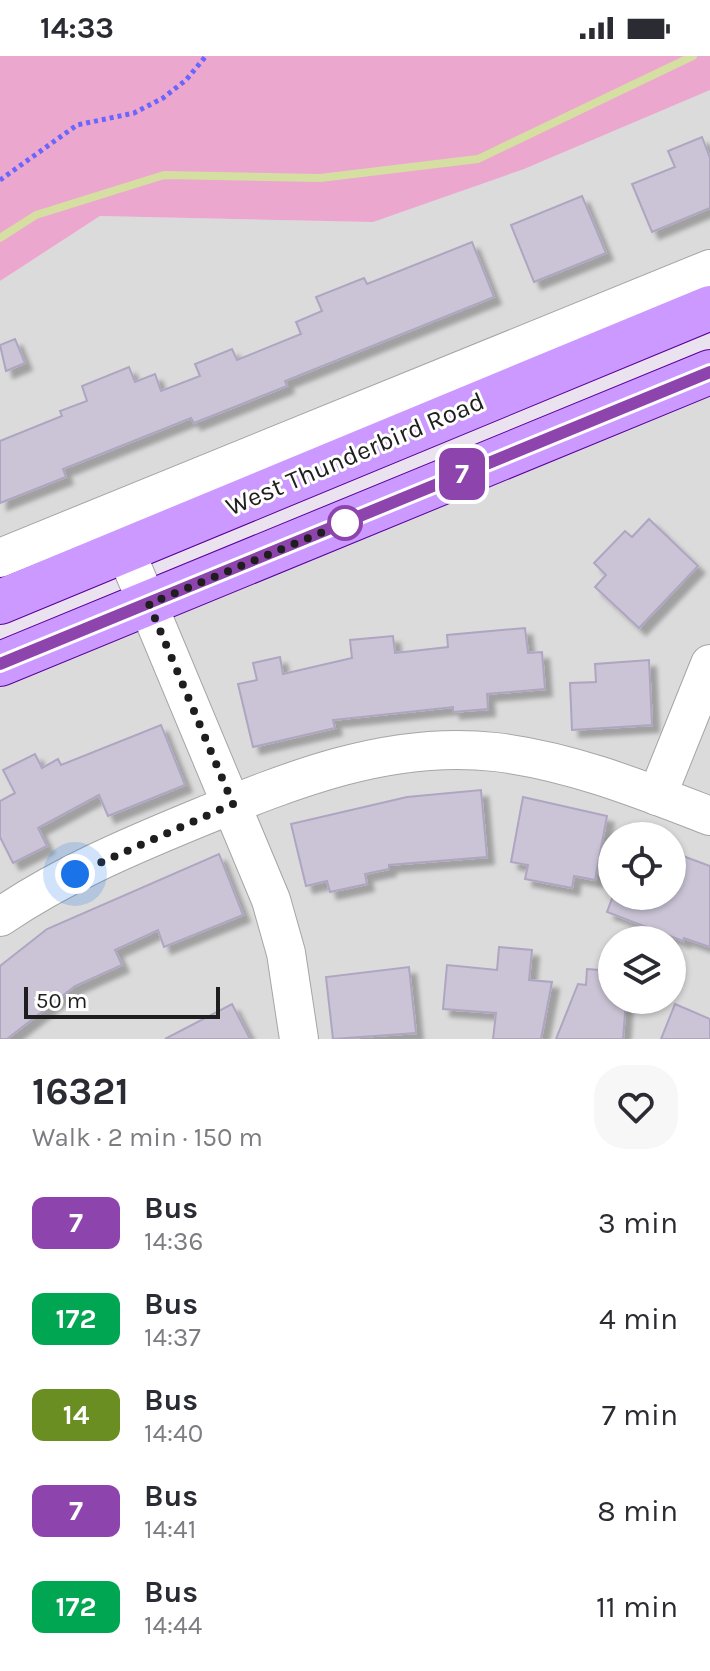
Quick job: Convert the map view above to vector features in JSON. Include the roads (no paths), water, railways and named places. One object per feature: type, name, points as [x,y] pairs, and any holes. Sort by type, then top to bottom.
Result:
[{"type":"main road","name":"West Thunderbird Road","points":[[0,602],[710,308]]},
{"type":"main road","points":[[0,602],[11,660],[710,372]]},
{"type":"street","name":"West Thunderbird Road","points":[[0,558],[710,269]]},
{"type":"street","points":[[125,550],[271,900],[286,953],[299,1039]]},
{"type":"street","points":[[657,796],[710,664]]},
{"type":"street","points":[[0,917],[129,846],[345,764],[442,751],[491,752],[566,765],[710,816]]},
{"type":"waterway","points":[[0,238],[36,215],[164,175],[320,178],[478,159],[693,56]]}]
